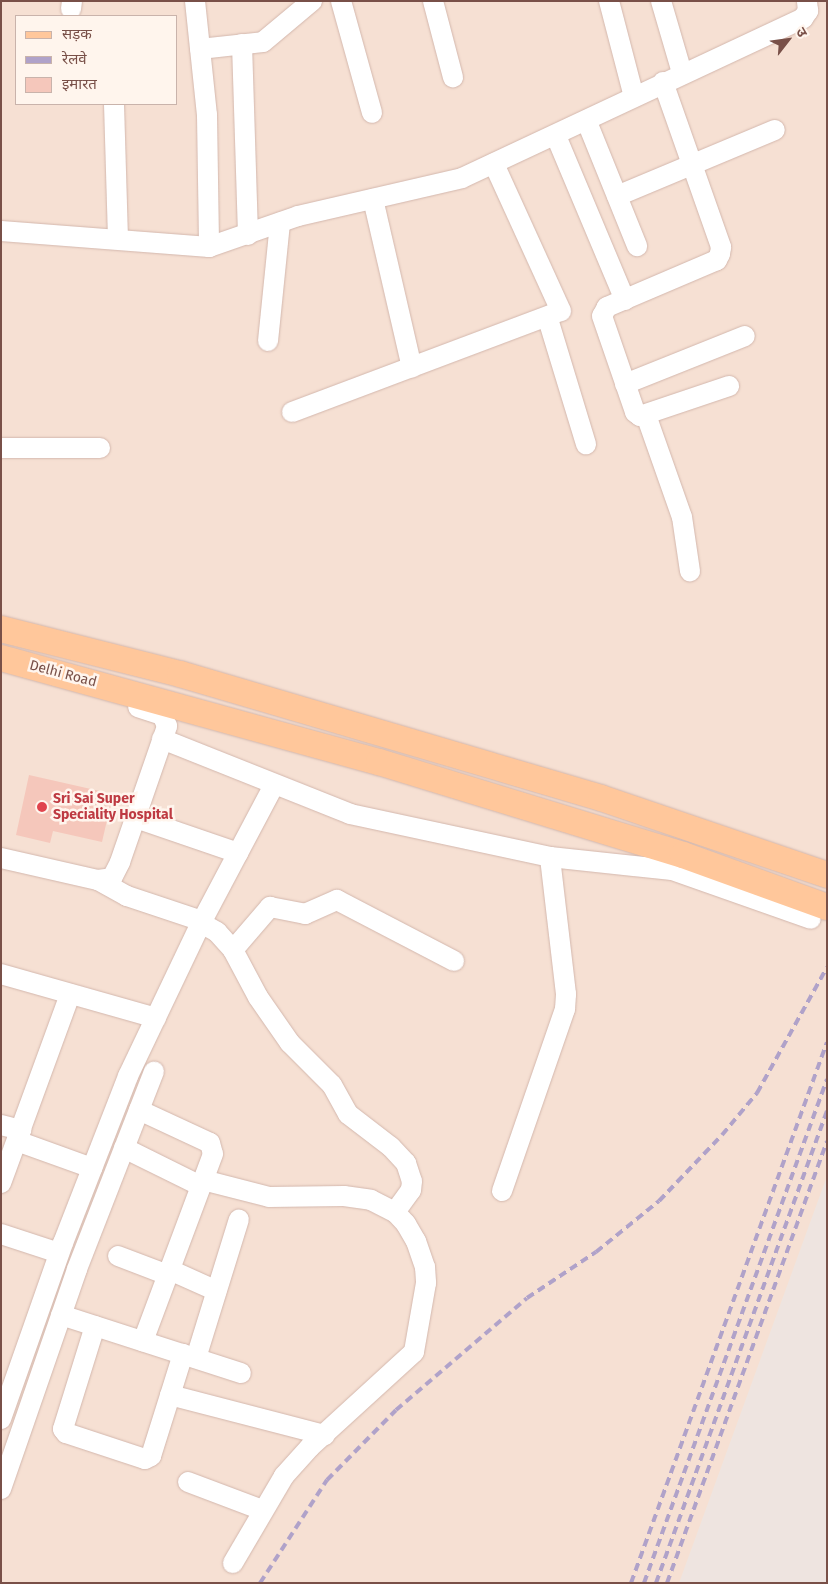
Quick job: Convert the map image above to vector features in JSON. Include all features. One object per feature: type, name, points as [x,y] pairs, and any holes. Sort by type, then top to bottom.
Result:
[{"type":"main road","points":[[1,629],[143,664],[601,798],[827,875]]},
{"type":"main road","name":"Delhi Road","points":[[1,658],[124,690],[379,762],[656,847],[819,913]]},
{"type":"street","points":[[195,1],[207,114],[209,247]]},
{"type":"street","points":[[200,49],[268,39],[312,1]]},
{"type":"street","points":[[341,1],[372,113]]},
{"type":"street","points":[[433,1],[453,77]]},
{"type":"street","points":[[609,1],[634,98]]},
{"type":"street","points":[[661,1],[682,73]]},
{"type":"street","points":[[1,231],[209,247],[280,223],[462,178],[587,122],[682,73],[802,18],[808,11],[808,1]]},
{"type":"street","points":[[242,44],[248,235]]},
{"type":"street","points":[[664,82],[721,247],[720,254],[717,260],[607,307],[602,316],[635,412],[646,415],[729,386]]},
{"type":"street","points":[[114,105],[118,239]]},
{"type":"street","points":[[587,122],[637,246]]},
{"type":"street","points":[[617,196],[775,130]]},
{"type":"street","points":[[556,136],[625,300]]},
{"type":"street","points":[[292,412],[556,315],[561,306],[494,164]]},
{"type":"street","points":[[373,199],[412,368]]},
{"type":"street","points":[[268,341],[280,223]]},
{"type":"street","points":[[548,319],[586,444]]},
{"type":"street","points":[[626,384],[744,336]]},
{"type":"street","points":[[646,415],[682,517],[690,571]]},
{"type":"street","points":[[1,448],[100,448]]},
{"type":"street","points":[[33,637],[27,664],[68,687],[158,713],[167,726],[136,818],[112,878],[98,880]]},
{"type":"street","points":[[162,739],[350,814],[550,857],[672,870],[819,913]]},
{"type":"street","points":[[1,1419],[70,1247],[92,1168],[128,1076],[156,1018],[207,926],[238,853],[274,785]]},
{"type":"street","points":[[136,818],[238,853]]},
{"type":"street","points":[[502,1191],[565,1010],[566,994],[550,857]]},
{"type":"street","points":[[1,858],[98,880],[127,896],[207,926],[233,950],[258,997],[290,1043],[332,1085],[355,1121],[391,1147],[406,1163],[412,1181],[411,1190],[395,1212]]},
{"type":"street","points":[[233,950],[270,907],[306,914],[337,900],[454,961]]},
{"type":"street","points":[[1,974],[156,1018]]},
{"type":"street","points":[[1,1183],[70,994]]},
{"type":"street","points":[[1,1489],[61,1315],[70,1247],[124,1148],[154,1071]]},
{"type":"street","points":[[139,1110],[210,1144],[213,1154],[143,1341]]},
{"type":"street","points":[[1,1125],[92,1168]]},
{"type":"street","points":[[124,1148],[202,1183],[269,1197],[357,1197],[377,1202],[395,1212],[416,1241],[425,1267],[418,1343],[409,1359],[325,1435],[284,1476],[262,1510],[233,1563]]},
{"type":"street","points":[[95,1326],[62,1424],[66,1433],[149,1458],[170,1395],[190,1356],[217,1291],[239,1219]]},
{"type":"street","points":[[1,1234],[70,1247]]},
{"type":"street","points":[[118,1256],[217,1291]]},
{"type":"street","points":[[61,1315],[241,1373]]},
{"type":"street","points":[[170,1395],[325,1435]]},
{"type":"street","points":[[188,1482],[262,1510]]},
{"type":"shaded area","points":[[1,1],[827,1],[827,1583],[1,1583]]},
{"type":"shaded area","points":[[827,1176],[827,1583],[679,1583]]},
{"type":"building","points":[[29,775],[113,794],[102,842],[53,831],[50,843],[16,835]]},
{"type":"railway","points":[[260,1583],[327,1480],[396,1410],[527,1298],[596,1252],[659,1201],[722,1135],[757,1093],[827,967]]},
{"type":"railway","points":[[631,1583],[827,1042]]},
{"type":"railway","points":[[644,1583],[827,1079]]},
{"type":"railway","points":[[656,1583],[827,1111]]},
{"type":"railway","points":[[667,1583],[827,1141]]},
{"type":"place","name":"Sri Sai Super Speciality Hospital","points":[[42,807]]}]
